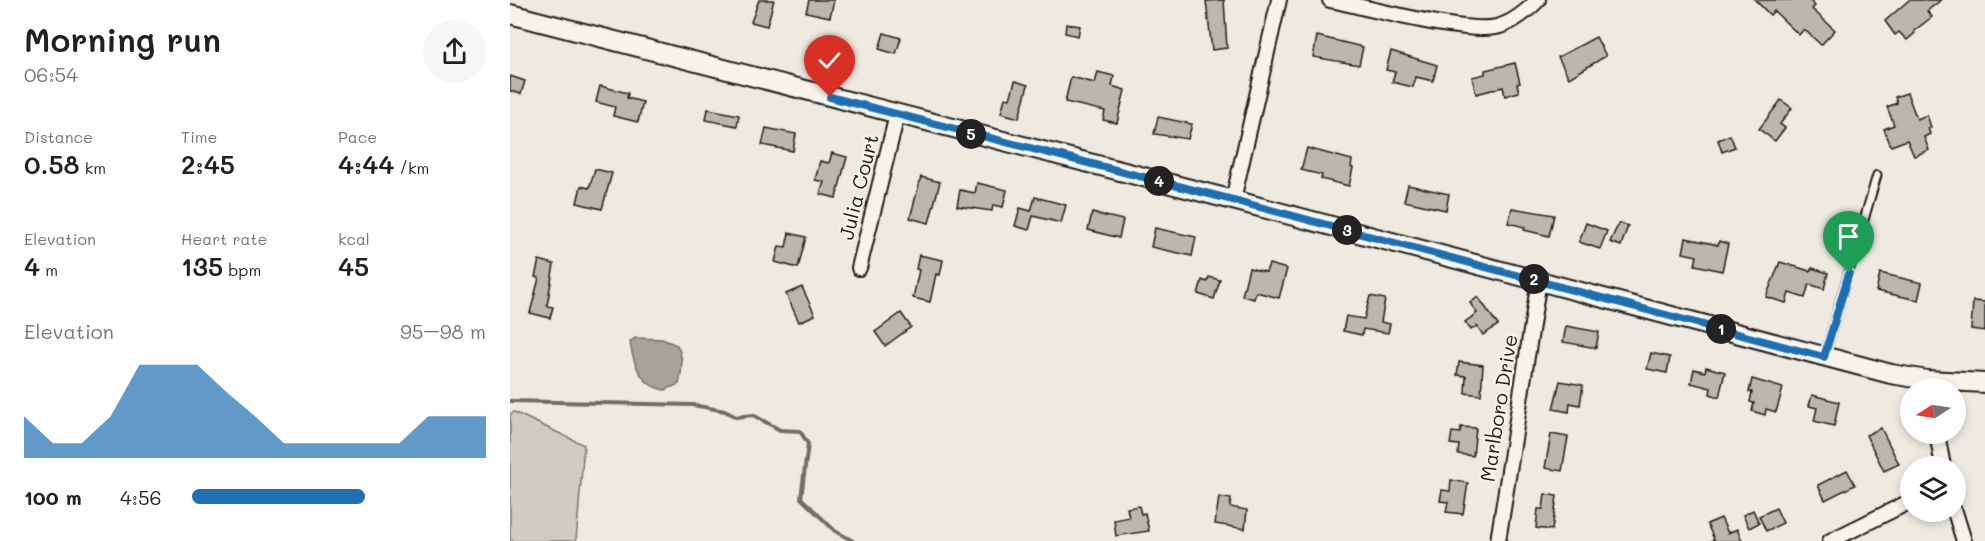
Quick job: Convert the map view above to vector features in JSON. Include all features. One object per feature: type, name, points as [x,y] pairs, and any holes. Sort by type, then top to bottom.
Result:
[{"type":"main road","points":[[510,14],[1233,200],[1906,378]]},
{"type":"main road","points":[[1966,383],[1985,383]]},
{"type":"street","points":[[1233,200],[1279,0]]},
{"type":"street","points":[[1330,0],[1466,28],[1499,27],[1529,9],[1538,0]]},
{"type":"street","name":"Julia Court","points":[[859,268],[897,115]]},
{"type":"street","name":"Marlboro Drive","points":[[1498,541],[1539,280]]},
{"type":"street","points":[[1830,541],[1900,506]]},
{"type":"street","points":[[1958,522],[1964,541]]},
{"type":"lane","points":[[1824,357],[1877,175]]},
{"type":"shaded area","points":[[635,338],[662,339],[677,345],[682,364],[679,384],[665,390],[657,388],[644,379],[636,366],[631,350],[630,342]]},
{"type":"shaded area","points":[[514,412],[584,445],[576,541],[510,541],[510,414]]},
{"type":"building","points":[[759,0],[774,0],[767,26],[751,22]]},
{"type":"building","points":[[809,0],[834,0],[830,17],[806,12]]},
{"type":"building","points":[[1224,0],[1227,48],[1212,50],[1206,1]]},
{"type":"building","points":[[1755,0],[1809,0],[1815,6],[1812,9],[1835,30],[1821,45],[1804,29],[1799,35],[1774,11],[1770,15]]},
{"type":"building","points":[[1909,0],[1941,0],[1927,11],[1932,17],[1914,31],[1915,33],[1907,40],[1899,32],[1895,35],[1885,21]]},
{"type":"building","points":[[1066,24],[1080,26],[1078,36],[1065,33]]},
{"type":"building","points":[[884,33],[901,38],[896,54],[879,49]]},
{"type":"building","points":[[1317,36],[1363,47],[1359,65],[1313,57]]},
{"type":"building","points":[[1596,37],[1606,56],[1569,78],[1558,57]]},
{"type":"building","points":[[1391,51],[1437,65],[1433,81],[1416,77],[1413,87],[1392,82],[1395,72],[1386,70]]},
{"type":"building","points":[[1515,63],[1520,83],[1517,84],[1519,92],[1505,96],[1503,87],[1476,94],[1472,77],[1485,74],[1485,70]]},
{"type":"building","points":[[1098,72],[1114,76],[1112,86],[1125,90],[1117,123],[1103,120],[1105,111],[1065,102],[1071,77],[1095,83]]},
{"type":"building","points":[[510,76],[525,81],[521,94],[510,91]]},
{"type":"building","points":[[1015,81],[1028,85],[1019,118],[1001,113],[1005,98],[1010,99]]},
{"type":"building","points":[[600,86],[628,93],[627,98],[643,102],[638,122],[613,116],[615,107],[596,102]]},
{"type":"building","points":[[1907,93],[1917,119],[1927,115],[1931,127],[1928,128],[1930,134],[1924,137],[1929,150],[1914,156],[1907,140],[1891,146],[1884,129],[1894,125],[1887,107],[1897,103],[1895,97]]},
{"type":"building","points":[[1781,100],[1792,108],[1780,124],[1785,128],[1775,141],[1759,129]]},
{"type":"building","points":[[708,109],[739,115],[737,126],[706,120]]},
{"type":"building","points":[[1158,117],[1192,124],[1188,139],[1154,134]]},
{"type":"building","points":[[766,128],[796,134],[793,151],[762,145]]},
{"type":"building","points":[[1730,135],[1735,147],[1722,152],[1718,140]]},
{"type":"building","points":[[1307,148],[1352,160],[1351,167],[1353,168],[1349,186],[1321,179],[1322,175],[1301,170]]},
{"type":"building","points":[[832,153],[847,157],[836,198],[820,194],[824,182],[815,180],[820,161],[829,163]]},
{"type":"building","points":[[595,169],[612,173],[602,209],[577,203],[581,186],[589,188]]},
{"type":"building","points":[[921,177],[940,182],[929,223],[910,218]]},
{"type":"building","points":[[977,183],[1007,190],[1003,207],[993,205],[992,211],[957,206],[960,190],[975,193]]},
{"type":"building","points":[[1408,185],[1449,194],[1446,210],[1404,201]]},
{"type":"building","points":[[1035,197],[1066,205],[1061,223],[1033,216],[1029,230],[1015,226],[1020,208],[1031,211]]},
{"type":"building","points":[[1512,208],[1554,215],[1549,236],[1524,230],[1525,227],[1508,223]]},
{"type":"building","points":[[1092,213],[1123,220],[1119,238],[1088,230]]},
{"type":"building","points":[[1586,223],[1607,231],[1600,249],[1579,242]]},
{"type":"building","points":[[1619,223],[1628,226],[1621,246],[1610,242]]},
{"type":"building","points":[[1155,228],[1196,237],[1192,256],[1151,247]]},
{"type":"building","points":[[789,233],[806,237],[798,268],[775,262],[779,246],[786,247]]},
{"type":"building","points":[[1686,238],[1718,245],[1719,241],[1728,244],[1722,271],[1695,265],[1697,256],[1683,253]]},
{"type":"building","points":[[919,255],[943,260],[940,275],[936,274],[930,302],[913,298],[919,270],[916,269]]},
{"type":"building","points":[[539,260],[554,264],[547,306],[553,307],[550,318],[530,313],[539,278],[535,277]]},
{"type":"building","points":[[1780,262],[1810,271],[1812,268],[1828,273],[1824,289],[1809,284],[1805,298],[1789,293],[1786,303],[1766,297]]},
{"type":"building","points":[[1269,264],[1287,269],[1279,298],[1256,292],[1254,299],[1242,296],[1249,268],[1266,272]]},
{"type":"building","points":[[1880,273],[1922,283],[1918,300],[1876,291]]},
{"type":"building","points":[[1209,277],[1220,280],[1214,299],[1198,294],[1202,280],[1207,282]]},
{"type":"building","points":[[802,287],[815,315],[799,322],[786,294]]},
{"type":"building","points":[[1370,296],[1385,299],[1381,322],[1390,324],[1388,333],[1363,329],[1362,335],[1343,331],[1346,316],[1364,319]]},
{"type":"building","points":[[1478,297],[1498,325],[1483,335],[1477,326],[1471,330],[1465,322],[1477,313],[1470,303]]},
{"type":"building","points":[[1973,301],[1985,302],[1985,331],[1971,329]]},
{"type":"building","points":[[901,313],[911,327],[885,346],[875,332]]},
{"type":"building","points":[[1566,326],[1599,332],[1596,348],[1563,342]]},
{"type":"building","points":[[1651,353],[1670,357],[1667,373],[1647,369]]},
{"type":"building","points":[[1459,362],[1483,365],[1481,395],[1465,393],[1466,376],[1457,375]]},
{"type":"building","points":[[1706,367],[1725,372],[1719,397],[1710,394],[1711,388],[1691,383],[1694,369],[1705,372]]},
{"type":"building","points":[[1752,379],[1783,388],[1776,412],[1766,409],[1765,415],[1752,411],[1754,403],[1750,402],[1752,392],[1749,392]]},
{"type":"building","points":[[1560,381],[1583,385],[1580,405],[1570,403],[1569,412],[1553,409]]},
{"type":"building","points":[[1812,395],[1839,402],[1834,426],[1814,421],[1817,408],[1809,406]]},
{"type":"building","points":[[1461,427],[1476,428],[1473,456],[1458,454],[1459,445],[1450,444],[1452,432],[1460,433]]},
{"type":"building","points":[[1881,428],[1899,464],[1884,471],[1866,435]]},
{"type":"building","points":[[1551,434],[1568,437],[1562,471],[1545,468]]},
{"type":"building","points":[[1847,470],[1855,485],[1825,500],[1818,485]]},
{"type":"building","points":[[1451,480],[1468,483],[1463,514],[1446,512],[1448,502],[1440,501],[1442,490],[1450,491]]},
{"type":"building","points":[[1545,494],[1557,496],[1552,530],[1536,528],[1538,509],[1543,509]]},
{"type":"building","points":[[1219,497],[1231,499],[1230,507],[1247,510],[1245,529],[1215,524]]},
{"type":"building","points":[[1139,506],[1141,514],[1145,513],[1149,531],[1116,536],[1114,520],[1129,517],[1127,508]]},
{"type":"building","points":[[1776,508],[1783,523],[1766,531],[1759,516]]},
{"type":"building","points":[[1753,510],[1759,523],[1749,528],[1743,515]]},
{"type":"building","points":[[1721,518],[1728,533],[1737,529],[1742,541],[1711,541],[1714,539],[1707,524]]},
{"type":"waterway","points":[[510,401],[693,405],[725,411],[736,417],[753,415],[780,430],[800,431],[808,444],[801,498],[835,531],[853,541]]},
{"type":"route","points":[[830,97],[1539,280],[1824,357],[1849,273]]}]
